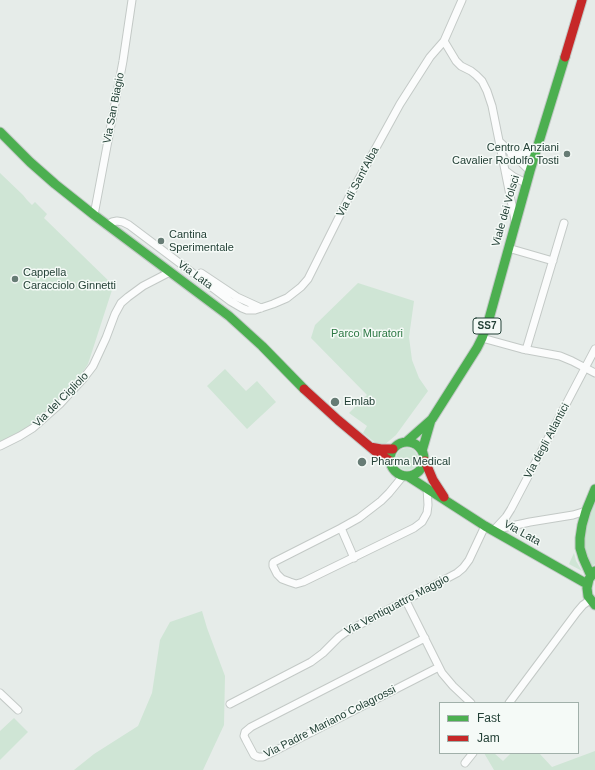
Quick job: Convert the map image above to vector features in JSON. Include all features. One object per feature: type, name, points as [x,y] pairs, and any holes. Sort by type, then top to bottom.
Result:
[{"type":"main road","name":"Viale dei Volsci","points":[[422,451],[432,419],[477,348],[489,319],[526,183],[582,0]]},
{"type":"main road","name":"Via Lata","points":[[0,132],[46,176],[94,215],[208,300],[236,323],[262,346],[315,399],[369,446],[390,462]]},
{"type":"main road","name":"Viale dei Volsci","points":[[406,442],[432,419]]},
{"type":"main road","points":[[406,442],[416,444],[424,456],[425,461],[423,467],[420,472],[415,475],[406,476],[395,472],[391,466],[391,453],[393,449],[399,444],[406,442]]},
{"type":"main road","points":[[369,446],[381,449],[393,449]]},
{"type":"main road","name":"Via Lata","points":[[425,461],[433,480],[446,500]]},
{"type":"main road","name":"Via Lata","points":[[406,476],[489,528],[591,577]]},
{"type":"main road","points":[[593,602],[587,592],[591,577],[584,562],[580,543],[581,529],[586,511],[595,489]]},
{"type":"street","name":"Via San Biagio","points":[[94,215],[123,61],[132,0]]},
{"type":"street","name":"Via di Sant'Alba","points":[[107,225],[117,220],[127,223],[237,306],[250,310],[261,308],[287,298],[301,287],[308,279],[350,195],[405,96],[432,54],[444,41],[462,0]]},
{"type":"street","points":[[444,41],[460,66],[476,75],[486,88],[492,106],[516,221]]},
{"type":"street","points":[[499,141],[530,171]]},
{"type":"street","points":[[511,154],[524,154],[537,147]]},
{"type":"street","points":[[506,171],[512,176],[526,183]]},
{"type":"street","points":[[526,350],[564,223]]},
{"type":"street","points":[[508,248],[553,261]]},
{"type":"street","name":"Via del Cigliolo","points":[[0,446],[23,435],[33,428],[60,404],[93,366],[116,311],[121,303],[143,286],[170,272]]},
{"type":"street","points":[[482,338],[526,350],[560,356],[595,374]]},
{"type":"street","name":"Via degli Atlantici","points":[[489,528],[503,520],[511,509],[595,349]]},
{"type":"street","points":[[406,476],[381,501],[359,518],[276,560],[273,563],[273,566],[280,578],[298,584],[414,528],[425,518],[428,508],[427,488]]},
{"type":"street","points":[[489,528],[569,516],[586,511]]},
{"type":"street","points":[[341,528],[354,558]]},
{"type":"street","name":"Via Ventiquattro Maggio","points":[[230,704],[319,657],[341,635],[449,578],[460,570],[489,528]]},
{"type":"street","points":[[406,601],[439,667],[450,683],[470,702]]},
{"type":"street","points":[[510,702],[577,612],[583,605],[593,602]]},
{"type":"street","name":"Via Padre Mariano Colagrossi","points":[[425,638],[247,729],[244,736],[254,755],[263,757],[439,667]]},
{"type":"street","points":[[0,692],[18,710]]},
{"type":"street","points":[[465,763],[471,754]]},
{"type":"green space","points":[[0,173],[32,205],[35,202],[47,214],[44,218],[115,287],[112,290],[88,364],[78,379],[33,424],[0,442]]},
{"type":"green space","name":"Parco Muratori","points":[[358,283],[414,301],[409,337],[412,360],[419,378],[428,391],[396,435],[383,446],[377,444],[363,433],[367,426],[349,413],[367,395],[311,338],[315,325]]},
{"type":"green space","points":[[225,369],[246,391],[257,381],[276,402],[247,429],[207,386]]},
{"type":"green space","points":[[407,448],[415,451],[418,459],[415,467],[407,470],[399,467],[396,459],[399,451]]},
{"type":"green space","points":[[595,501],[595,564],[591,567],[587,561],[582,536]]},
{"type":"green space","points":[[574,553],[576,561],[582,571],[569,564]]},
{"type":"green space","points":[[202,611],[225,676],[224,725],[203,770],[74,770],[94,754],[138,726],[152,693],[160,640],[170,622]]},
{"type":"green space","points":[[14,718],[28,732],[0,760],[0,731]]},
{"type":"green space","points":[[595,751],[595,770],[494,770],[485,754],[495,754],[503,761],[510,754],[540,754],[552,767]]},
{"type":"traffic: fast","points":[[406,442],[432,419],[482,338],[489,319],[530,171],[565,57]]},
{"type":"traffic: fast","points":[[0,132],[55,184],[229,316],[262,346],[304,389]]},
{"type":"traffic: fast","points":[[422,451],[431,420]]},
{"type":"traffic: fast","points":[[404,442],[410,442],[414,443],[421,449],[424,459],[423,466],[417,473],[410,476],[404,476],[400,475],[393,469],[390,462],[390,456],[391,452],[397,445],[404,442]]},
{"type":"traffic: fast","points":[[409,477],[485,526],[587,584]]},
{"type":"traffic: fast","points":[[591,576],[580,548],[580,538],[586,511],[595,489]]},
{"type":"traffic: fast","points":[[595,571],[589,579],[587,588],[588,596],[595,605]]},
{"type":"traffic: jam","points":[[565,57],[582,0]]},
{"type":"traffic: jam","points":[[304,389],[375,451],[390,461]]},
{"type":"traffic: jam","points":[[370,447],[393,449]]},
{"type":"traffic: jam","points":[[425,461],[433,480],[444,497]]},
{"type":"place","name":"Centro Anziani Cavalier Rodolfo Tosti","points":[[567,154]]},
{"type":"place","name":"Cantina Sperimentale","points":[[161,241]]},
{"type":"place","name":"Cappella Caracciolo Ginnetti","points":[[15,279]]},
{"type":"place","name":"Emlab","points":[[335,402]]},
{"type":"place","name":"Pharma Medical","points":[[362,462]]}]
